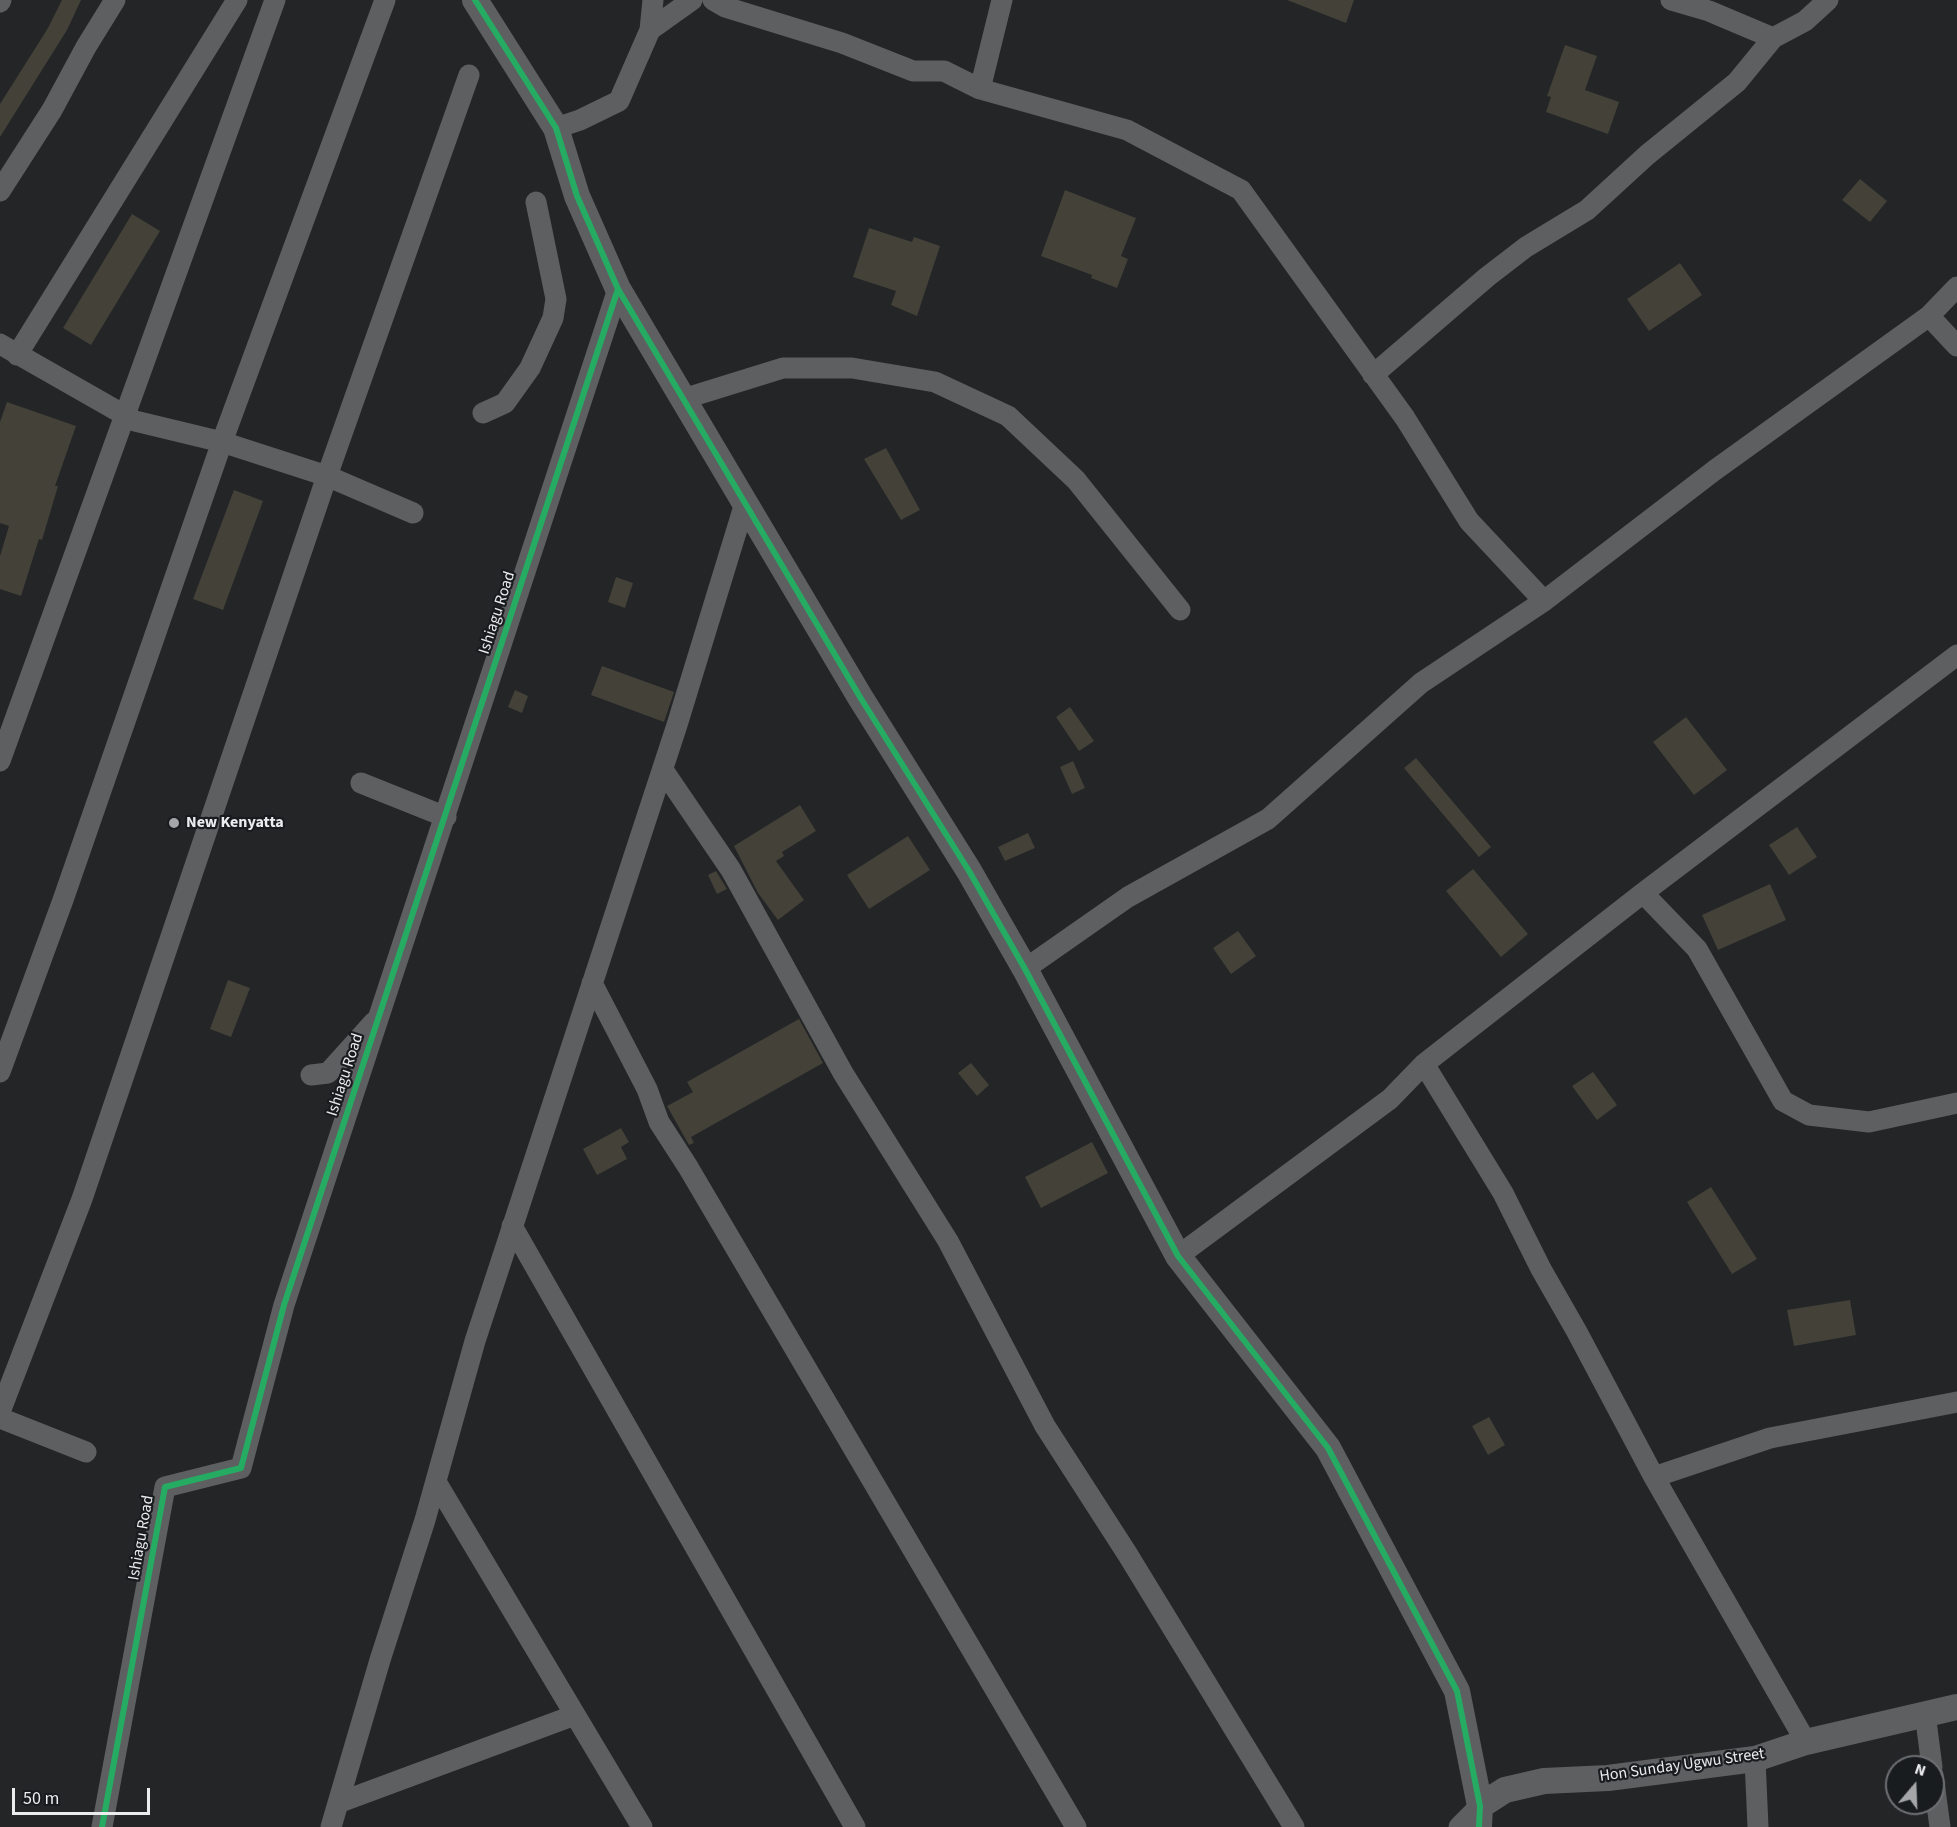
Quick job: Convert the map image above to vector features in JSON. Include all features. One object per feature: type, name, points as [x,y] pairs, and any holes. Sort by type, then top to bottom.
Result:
[{"type":"street","points":[[0,192],[52,110],[86,47],[115,0]]},
{"type":"street","points":[[237,0],[9,350],[135,421],[222,442],[327,476],[413,513]]},
{"type":"street","points":[[0,761],[275,0]]},
{"type":"street","points":[[0,1072],[63,900],[222,442],[385,0]]},
{"type":"street","points":[[475,0],[556,128],[577,196],[618,289],[860,697],[969,871],[1025,969],[1178,1256],[1328,1448],[1457,1691],[1480,1816],[1459,1827]]},
{"type":"street","points":[[556,128],[580,120],[619,101],[650,30],[653,0]]},
{"type":"street","points":[[650,30],[692,0]]},
{"type":"street","points":[[713,0],[725,7],[842,43],[914,71],[944,71],[980,89],[1127,130],[1241,190],[1405,418],[1469,521],[1544,601]]},
{"type":"street","points":[[980,89],[1002,0]]},
{"type":"street","points":[[1671,0],[1709,11],[1773,38]]},
{"type":"street","points":[[1373,375],[1486,277],[1526,247],[1587,210],[1647,155],[1737,82],[1773,38],[1805,21],[1828,0]]},
{"type":"street","points":[[0,1412],[82,1199],[327,476],[469,75]]},
{"type":"street","points":[[483,413],[505,403],[530,368],[553,318],[556,299],[536,202]]},
{"type":"street","points":[[1025,969],[1128,897],[1268,819],[1421,683],[1544,601],[1715,470],[1929,316],[1957,286]]},
{"type":"street","name":"Ishiagu Road","points":[[102,1827],[165,1487],[241,1468],[284,1305],[618,289]]},
{"type":"street","points":[[1929,316],[1957,346]]},
{"type":"street","points":[[683,399],[783,368],[852,368],[935,382],[1008,416],[1076,480],[1180,610]]},
{"type":"street","points":[[331,1827],[436,1482],[475,1341],[663,770],[745,503]]},
{"type":"street","points":[[1178,1256],[1390,1099],[1424,1064],[1643,892],[1957,655]]},
{"type":"street","points":[[663,770],[731,870],[843,1073],[948,1241],[1045,1426],[1294,1827]]},
{"type":"street","points":[[361,783],[446,817]]},
{"type":"street","points":[[1643,892],[1697,949],[1783,1101],[1809,1115],[1869,1122],[1957,1103]]},
{"type":"street","points":[[592,983],[647,1089],[659,1122],[694,1177],[1076,1827]]},
{"type":"street","points":[[311,1075],[328,1073],[380,1015]]},
{"type":"street","points":[[1424,1064],[1503,1193],[1541,1269],[1577,1332],[1653,1477],[1806,1742]]},
{"type":"street","points":[[512,1226],[855,1827]]},
{"type":"street","points":[[1653,1477],[1770,1438],[1957,1402]]},
{"type":"street","points":[[0,1418],[86,1452]]},
{"type":"street","points":[[436,1482],[642,1827]]},
{"type":"street","name":"Hon Sunday Ugwu Street","points":[[1480,1816],[1505,1790],[1544,1781],[1608,1778],[1755,1759],[1806,1742],[1957,1707]]},
{"type":"street","points":[[1925,1713],[1930,1755]]},
{"type":"street","points":[[338,1803],[575,1715]]},
{"type":"street","points":[[1755,1759],[1758,1827]]},
{"type":"building","points":[[62,0],[81,0],[67,30],[0,137],[0,104],[48,28]]},
{"type":"building","points":[[1287,0],[1354,0],[1346,23]]},
{"type":"building","points":[[1565,45],[1597,56],[1585,90],[1619,102],[1608,134],[1546,112],[1551,97],[1547,96]]},
{"type":"building","points":[[1860,179],[1887,201],[1870,222],[1842,200]]},
{"type":"building","points":[[1065,190],[1136,218],[1121,256],[1128,259],[1117,288],[1091,278],[1092,275],[1041,256]]},
{"type":"building","points":[[132,214],[160,231],[91,345],[63,328]]},
{"type":"building","points":[[869,228],[912,242],[914,237],[940,246],[917,316],[891,305],[896,291],[853,277]]},
{"type":"building","points":[[1680,263],[1702,295],[1649,331],[1627,299]]},
{"type":"building","points":[[7,402],[76,426],[55,486],[58,486],[42,540],[39,539],[21,596],[0,589],[0,556],[9,526],[0,523],[0,422]]},
{"type":"building","points":[[886,448],[920,510],[901,520],[864,459]]},
{"type":"building","points":[[234,490],[263,501],[223,610],[193,599]]},
{"type":"building","points":[[616,577],[633,583],[625,608],[608,602]]},
{"type":"building","points":[[602,666],[674,692],[664,722],[591,695]]},
{"type":"building","points":[[515,690],[528,696],[522,713],[508,707]]},
{"type":"building","points":[[1070,707],[1094,741],[1079,751],[1056,717]]},
{"type":"building","points":[[1686,717],[1727,770],[1694,795],[1653,742]]},
{"type":"building","points":[[1416,758],[1491,847],[1479,857],[1404,768]]},
{"type":"building","points":[[1073,761],[1085,788],[1072,794],[1060,767]]},
{"type":"building","points":[[800,805],[816,831],[782,852],[784,856],[776,861],[804,900],[778,920],[758,893],[734,846]]},
{"type":"building","points":[[1797,827],[1817,857],[1789,875],[1769,845]]},
{"type":"building","points":[[1028,833],[1035,848],[1005,861],[998,847]]},
{"type":"building","points":[[908,836],[930,870],[869,909],[847,875]]},
{"type":"building","points":[[1473,869],[1528,934],[1501,957],[1446,891]]},
{"type":"building","points":[[716,871],[727,889],[717,894],[708,875]]},
{"type":"building","points":[[1770,884],[1786,920],[1718,950],[1702,915]]},
{"type":"building","points":[[1238,931],[1256,956],[1231,974],[1213,948]]},
{"type":"building","points":[[228,980],[250,988],[231,1037],[210,1029]]},
{"type":"building","points":[[799,1019],[823,1063],[691,1137],[694,1143],[689,1145],[667,1106],[693,1092],[687,1082]]},
{"type":"building","points":[[971,1063],[989,1085],[977,1096],[958,1073]]},
{"type":"building","points":[[1593,1072],[1617,1105],[1597,1120],[1572,1086]]},
{"type":"building","points":[[621,1128],[629,1142],[621,1147],[627,1159],[597,1175],[583,1149]]},
{"type":"building","points":[[1092,1142],[1108,1173],[1041,1208],[1025,1177]]},
{"type":"building","points":[[1711,1187],[1757,1259],[1732,1274],[1687,1202]]},
{"type":"building","points":[[1850,1300],[1856,1335],[1794,1346],[1787,1310]]},
{"type":"building","points":[[1489,1417],[1505,1445],[1488,1455],[1472,1426]]},
{"type":"cycle path","points":[[475,0],[556,128],[577,196],[618,289],[860,697],[969,871],[1025,969],[1178,1256],[1328,1448],[1457,1691],[1480,1806],[1479,1827]]},
{"type":"cycle path","points":[[102,1827],[165,1487],[241,1468],[284,1305],[618,289]]},
{"type":"place","name":"New Kenyatta","points":[[174,823]]}]
